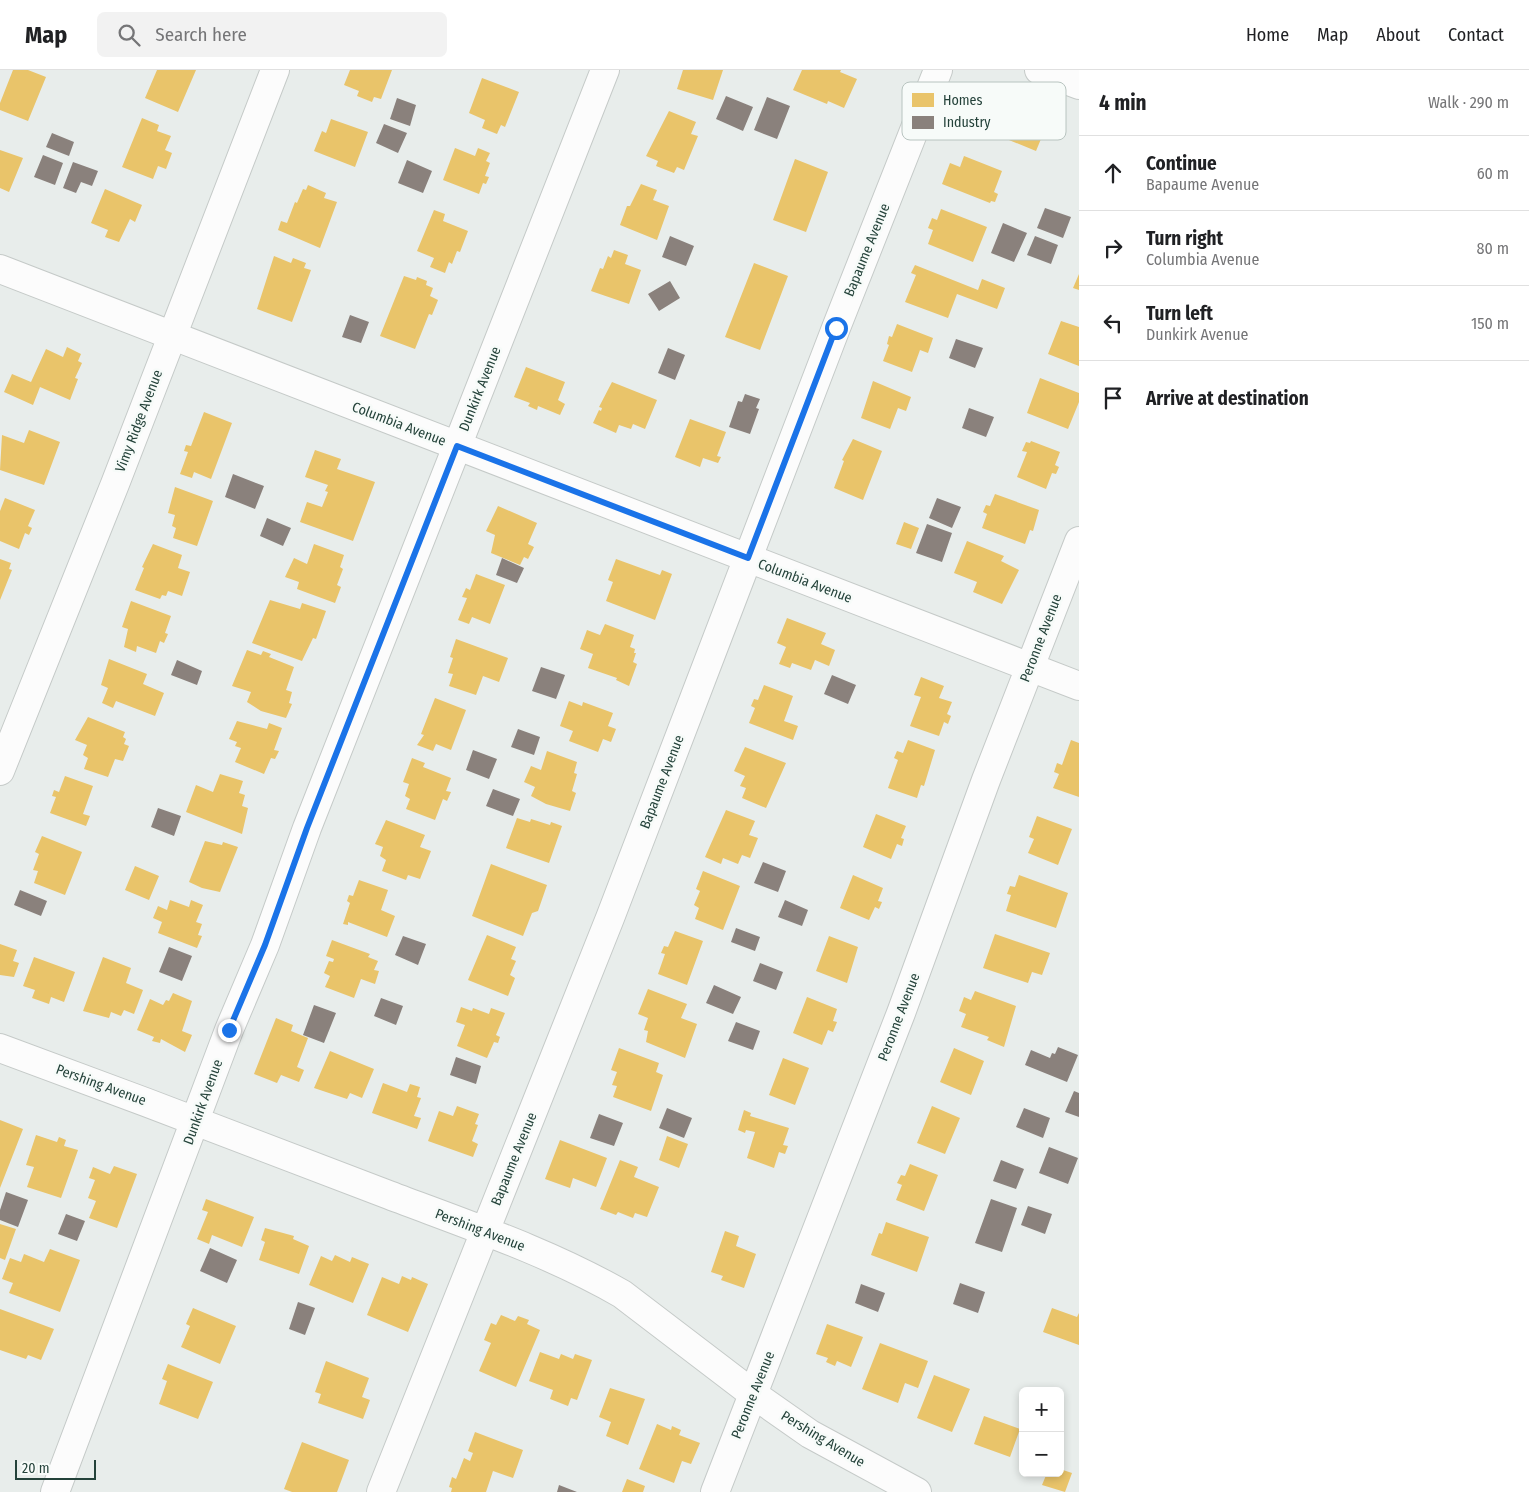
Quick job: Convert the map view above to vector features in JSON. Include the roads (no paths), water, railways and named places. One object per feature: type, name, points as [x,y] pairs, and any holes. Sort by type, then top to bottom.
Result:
[{"type":"street","name":"Vimy Ridge Avenue","points":[[0,771],[115,484],[275,70]]},
{"type":"street","name":"Dunkirk Avenue","points":[[55,1492],[196,1120],[605,70]]},
{"type":"street","name":"Bapaume Avenue","points":[[933,82],[938,70]]},
{"type":"street","points":[[1040,70],[1079,85]]},
{"type":"street","name":"Bapaume Avenue","points":[[381,1492],[610,918],[911,140]]},
{"type":"street","name":"Columbia Avenue","points":[[0,269],[1079,686]]},
{"type":"street","name":"Peronne Avenue","points":[[715,1492],[901,1013],[986,780],[1079,541]]},
{"type":"street","name":"Pershing Avenue","points":[[0,1048],[196,1120],[540,1252],[622,1294],[753,1394],[817,1438],[917,1492]]}]
